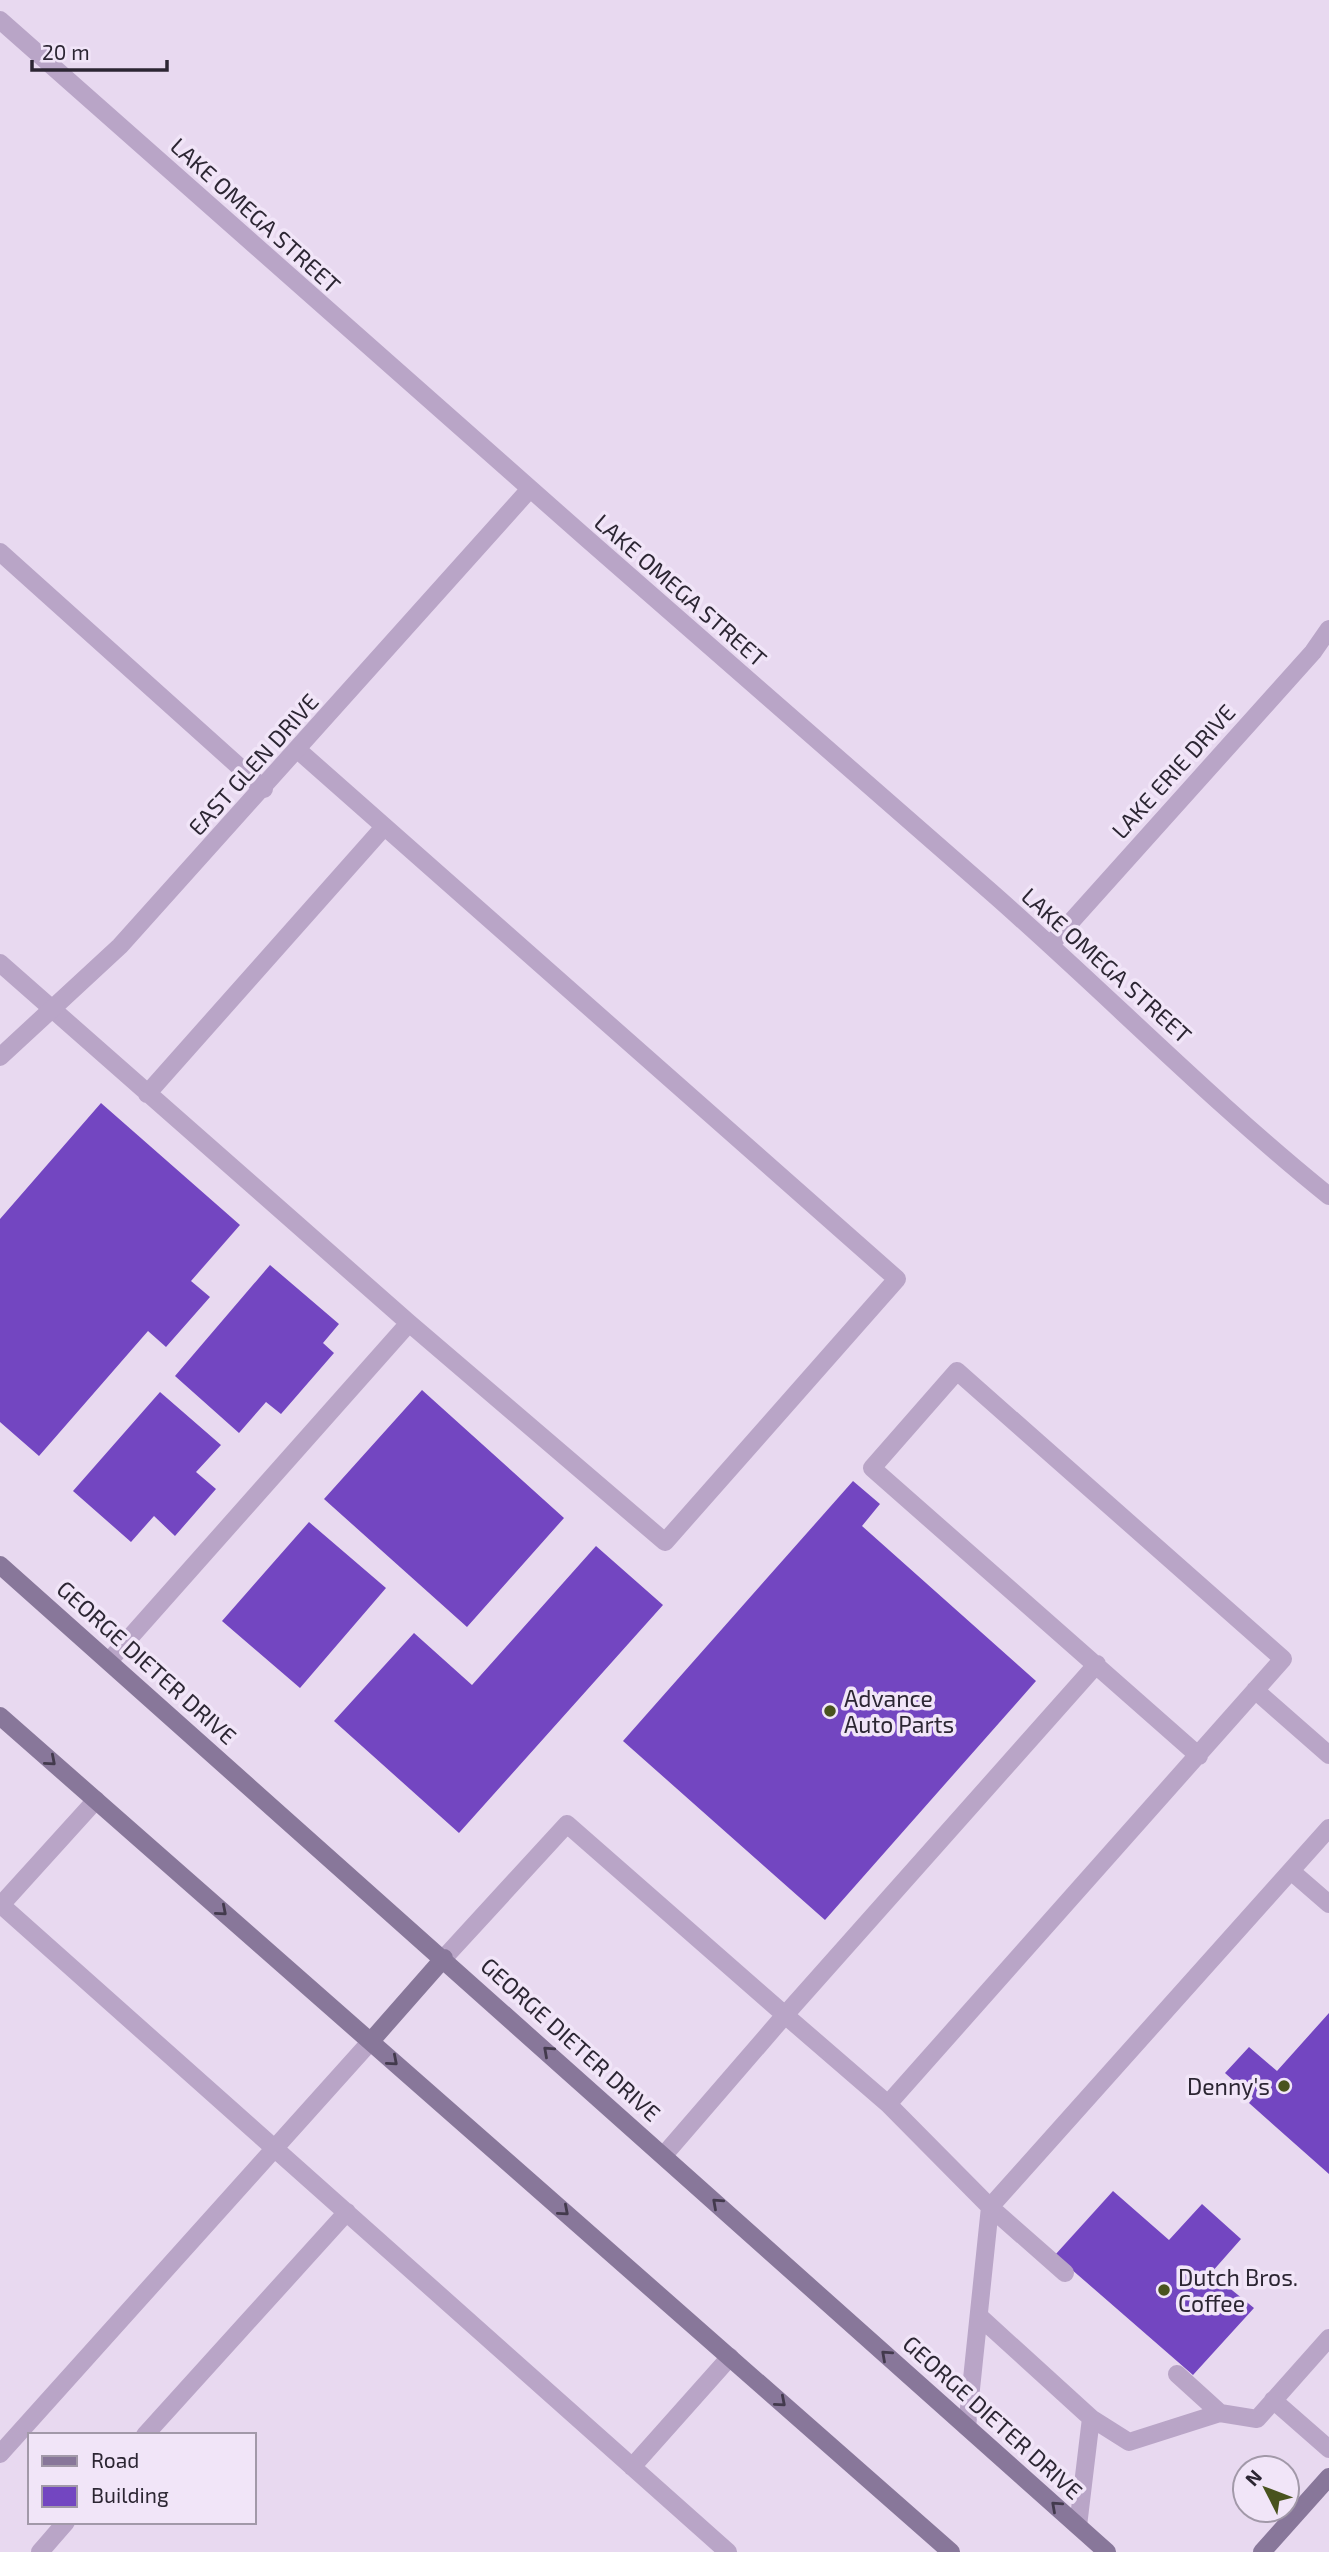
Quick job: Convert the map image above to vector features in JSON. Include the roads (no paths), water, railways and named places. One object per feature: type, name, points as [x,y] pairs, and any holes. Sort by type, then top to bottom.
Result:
[{"type":"main road","name":"GEORGE DIETER DRIVE","points":[[0,1565],[444,1958],[1107,2552]]},
{"type":"main road","points":[[0,1716],[951,2552]]},
{"type":"main road","points":[[371,2041],[444,1958]]},
{"type":"main road","points":[[1262,2552],[1329,2477]]},
{"type":"street","name":"LAKE OMEGA STREET","points":[[0,20],[529,490],[1051,944],[1271,1150],[1329,1196]]},
{"type":"street","name":"EAST GLEN DRIVE","points":[[0,1057],[120,946],[299,751],[529,490]]},
{"type":"street","points":[[0,552],[264,789]]},
{"type":"street","name":"LAKE ERIE DRIVE","points":[[1051,944],[1313,652],[1329,629]]},
{"type":"street","points":[[0,963],[49,1009],[409,1323],[664,1542],[897,1279],[299,751]]},
{"type":"street","points":[[147,1094],[384,827]]},
{"type":"street","points":[[109,1661],[409,1323]]},
{"type":"street","points":[[888,2104],[1199,1756],[1283,1659],[957,1371],[872,1468],[1199,1756]]},
{"type":"street","points":[[664,2155],[1097,1664]]},
{"type":"street","points":[[1255,1690],[1329,1755]]},
{"type":"street","points":[[96,1800],[0,1905],[728,2552]]},
{"type":"street","points":[[444,1958],[566,1824],[888,2104],[990,2207],[1065,2273]]},
{"type":"street","points":[[967,2427],[990,2207],[1329,1828]]},
{"type":"street","points":[[1291,1871],[1329,1905]]},
{"type":"street","points":[[0,2454],[371,2041]]},
{"type":"street","points":[[147,2433],[346,2212]]},
{"type":"street","points":[[980,2317],[1091,2418],[1129,2442],[1220,2413],[1257,2419],[1329,2338]]},
{"type":"street","points":[[632,2467],[730,2357]]},
{"type":"street","points":[[1177,2374],[1220,2413]]},
{"type":"street","points":[[1273,2400],[1329,2449]]},
{"type":"street","points":[[1078,2526],[1091,2418]]},
{"type":"street","points":[[40,2552],[64,2524]]},
{"type":"place","name":"Advance Auto Parts","points":[[830,1711]]},
{"type":"place","name":"Denny's","points":[[1284,2086]]},
{"type":"place","name":"Dutch Bros. Coffee","points":[[1164,2290]]}]
